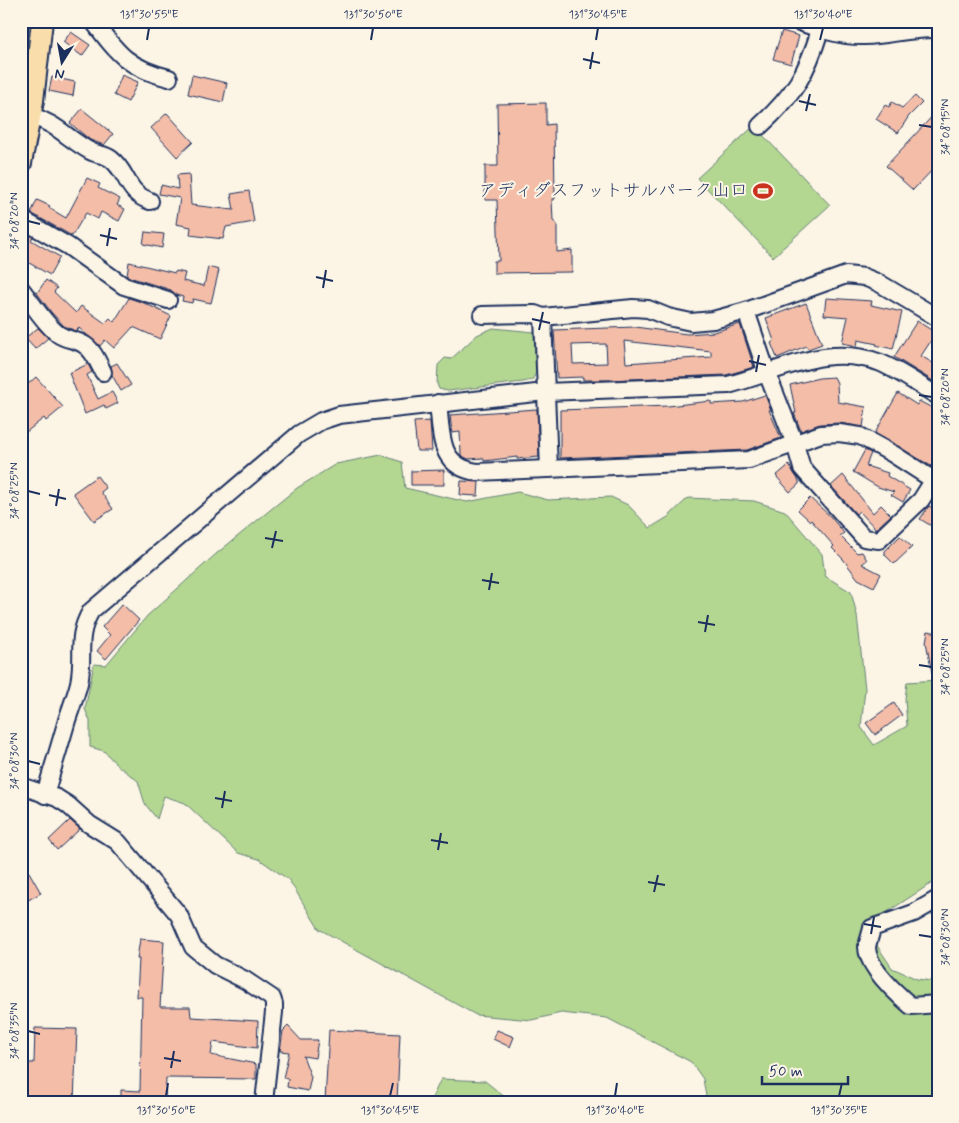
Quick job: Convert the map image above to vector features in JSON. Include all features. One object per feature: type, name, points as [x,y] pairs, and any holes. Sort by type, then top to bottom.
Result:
[{"type":"main road","points":[[21,163],[28,105],[42,21]]},
{"type":"street","points":[[93,21],[118,54],[135,66],[150,73],[169,78]]},
{"type":"street","points":[[797,21],[820,30],[846,35],[865,36],[926,28],[938,29]]},
{"type":"street","points":[[760,126],[779,109],[795,88],[812,56],[820,30]]},
{"type":"street","points":[[28,105],[45,120],[90,151],[111,159],[134,192],[141,198],[150,201]]},
{"type":"street","points":[[21,219],[68,246],[124,286],[168,300]]},
{"type":"street","points":[[482,315],[535,314],[542,317],[633,308],[648,310],[691,322],[713,320],[746,311],[846,275],[864,277],[879,283],[938,318]]},
{"type":"street","points":[[21,289],[43,319],[60,336],[82,343],[88,347],[103,372]]},
{"type":"street","points":[[438,403],[444,449],[452,462],[464,470],[477,472],[749,460],[795,444],[822,434],[839,432],[860,436],[936,479],[921,500],[879,540],[864,538],[802,468],[795,444],[767,373],[746,311]]},
{"type":"street","points":[[542,317],[549,469]]},
{"type":"street","points":[[45,795],[79,684],[82,662],[81,634],[91,612],[299,434],[321,421],[339,415],[545,392],[728,385],[801,361],[827,356],[858,357],[882,364],[938,396]]},
{"type":"street","points":[[21,786],[57,798],[68,805],[89,824],[118,842],[179,915],[193,947],[215,965],[245,980],[272,998],[274,1012],[264,1102]]},
{"type":"street","points":[[938,899],[914,913],[872,928],[867,948],[874,967],[911,1006],[938,1004]]},
{"type":"green space","name":"アディダスフットサルパーク山口","points":[[754,126],[830,205],[773,257],[697,178]]},
{"type":"green space","points":[[493,328],[534,332],[536,373],[532,380],[448,391],[439,389],[437,384],[438,365],[445,358],[451,359],[477,335]]},
{"type":"green space","points":[[381,455],[402,462],[405,488],[467,502],[518,492],[548,500],[611,497],[628,505],[650,528],[668,517],[688,498],[754,501],[785,511],[822,554],[825,576],[851,592],[857,615],[865,689],[861,727],[874,745],[907,726],[905,699],[907,682],[938,680],[938,879],[878,918],[876,944],[892,968],[917,979],[938,982],[938,1102],[707,1102],[703,1079],[691,1062],[607,1018],[561,1013],[532,1020],[476,1015],[319,929],[289,880],[259,859],[238,853],[185,803],[164,796],[157,819],[145,804],[138,781],[117,765],[104,751],[90,747],[90,721],[85,709],[94,664],[106,665],[147,616],[216,554],[297,488],[336,464]]},
{"type":"green space","points":[[441,1079],[485,1081],[511,1102],[430,1102]]},
{"type":"building","points":[[782,31],[799,36],[791,64],[773,59]]},
{"type":"building","points":[[71,32],[90,45],[82,56],[63,42]]},
{"type":"building","points":[[122,75],[138,82],[128,102],[114,95]]},
{"type":"building","points":[[192,75],[227,83],[223,102],[188,94]]},
{"type":"building","points":[[52,77],[75,82],[73,96],[49,91]]},
{"type":"building","points":[[915,96],[922,103],[909,116],[898,133],[876,119],[885,105],[889,107],[892,102],[902,108]]},
{"type":"building","points":[[546,103],[546,125],[554,124],[555,199],[552,199],[553,221],[557,224],[557,252],[572,250],[572,272],[494,273],[494,261],[499,261],[497,200],[485,200],[485,166],[498,166],[497,104]]},
{"type":"building","points":[[82,109],[113,134],[104,145],[90,140],[70,123]]},
{"type":"building","points":[[938,110],[938,164],[913,190],[886,166]]},
{"type":"building","points":[[167,113],[193,142],[177,157],[151,128]]},
{"type":"building","points":[[189,174],[191,205],[234,210],[231,194],[249,191],[254,222],[226,227],[223,239],[190,235],[191,227],[176,224],[180,198],[159,194],[161,185],[178,189],[177,175]]},
{"type":"building","points":[[87,178],[100,184],[98,188],[120,199],[117,205],[125,209],[119,221],[101,212],[98,219],[86,213],[72,236],[31,213],[37,200],[50,206],[49,208],[66,218]]},
{"type":"building","points":[[23,231],[33,237],[31,240],[60,257],[50,275],[24,260],[26,256],[24,255],[21,260]]},
{"type":"building","points":[[145,232],[164,234],[162,248],[143,244]]},
{"type":"building","points":[[129,262],[175,273],[176,271],[185,273],[183,281],[204,286],[208,267],[219,270],[211,303],[193,299],[192,303],[182,301],[183,297],[176,295],[171,290],[127,276]]},
{"type":"building","points":[[46,280],[57,288],[54,292],[76,313],[81,306],[105,323],[110,318],[114,322],[129,298],[171,316],[160,339],[133,327],[114,348],[105,340],[100,346],[79,328],[76,331],[64,326],[51,312],[37,293]]},
{"type":"building","points":[[826,298],[872,301],[871,305],[902,312],[893,349],[858,340],[857,346],[842,343],[848,317],[824,315]]},
{"type":"building","points":[[806,303],[822,344],[808,349],[806,346],[777,358],[771,343],[774,341],[766,318]]},
{"type":"building","points":[[917,321],[936,333],[921,356],[938,366],[938,384],[894,357]]},
{"type":"building","points":[[740,324],[754,367],[726,375],[608,380],[583,380],[583,377],[557,378],[554,330],[635,327],[687,334],[714,332]],"holes":[[[624,341],[711,351],[711,357],[626,363]],[[606,344],[607,363],[573,364],[572,345]]]},
{"type":"building","points":[[38,328],[48,338],[35,349],[25,338]]},
{"type":"building","points":[[117,363],[131,385],[121,391],[112,375],[111,366]]},
{"type":"building","points":[[88,364],[92,372],[87,375],[98,399],[112,392],[118,403],[106,409],[104,405],[85,414],[69,373]]},
{"type":"building","points":[[36,377],[63,407],[46,421],[44,418],[21,436],[21,390]]},
{"type":"building","points":[[834,377],[837,383],[838,402],[866,407],[863,427],[840,423],[820,424],[801,431],[794,413],[796,413],[790,385],[819,378]]},
{"type":"building","points":[[898,393],[917,405],[919,401],[936,410],[933,415],[938,418],[938,463],[931,466],[875,433]]},
{"type":"building","points":[[765,395],[781,438],[747,450],[560,458],[560,410],[668,406],[711,401],[711,404],[743,402]]},
{"type":"building","points":[[537,409],[539,457],[517,459],[517,457],[484,461],[484,458],[468,459],[461,455],[460,432],[452,433],[450,415]]},
{"type":"building","points":[[430,421],[432,451],[417,451],[414,422]]},
{"type":"building","points":[[865,450],[871,453],[866,466],[888,473],[887,476],[910,490],[903,502],[891,495],[894,492],[878,487],[853,472]]},
{"type":"building","points":[[789,465],[799,481],[799,484],[790,492],[776,476]]},
{"type":"building","points":[[444,470],[444,485],[411,485],[411,471]]},
{"type":"building","points":[[843,475],[873,513],[881,505],[891,515],[876,529],[859,511],[856,514],[831,486]]},
{"type":"building","points":[[97,476],[106,488],[101,492],[113,509],[94,521],[73,493]]},
{"type":"building","points":[[461,481],[479,482],[478,496],[460,495]]},
{"type":"building","points":[[810,498],[830,516],[844,533],[840,536],[857,553],[862,552],[867,560],[862,564],[881,574],[874,587],[858,579],[832,548],[834,546],[811,520],[798,510]]},
{"type":"building","points":[[929,506],[938,511],[938,530],[920,519]]},
{"type":"building","points":[[900,536],[912,547],[894,564],[885,555],[885,551]]},
{"type":"building","points":[[122,604],[139,620],[106,659],[97,651],[110,635],[102,627]]},
{"type":"building","points":[[928,631],[938,633],[938,677],[933,678],[926,642]]},
{"type":"building","points":[[894,703],[902,715],[875,735],[866,723]]},
{"type":"building","points":[[70,820],[80,829],[57,850],[49,840]]},
{"type":"building","points":[[29,872],[41,893],[21,904],[21,876]]},
{"type":"building","points":[[140,939],[164,941],[160,1007],[190,1007],[191,1017],[258,1021],[257,1048],[213,1042],[211,1055],[256,1064],[256,1079],[166,1078],[165,1102],[121,1102],[121,1090],[140,1091],[142,997],[137,997],[139,959],[137,959]]},
{"type":"building","points":[[288,1026],[301,1040],[318,1040],[315,1058],[303,1056],[311,1077],[308,1091],[287,1087],[288,1079],[283,1078],[289,1052],[280,1051],[283,1031]]},
{"type":"building","points":[[35,1028],[77,1029],[74,1102],[21,1102],[21,1063],[34,1063]]},
{"type":"building","points":[[329,1030],[400,1034],[397,1102],[325,1102]]},
{"type":"building","points":[[497,1030],[514,1037],[510,1047],[493,1039]]},
{"type":"place","name":"アディダスフットサルパーク山口","points":[[763,191]]}]
